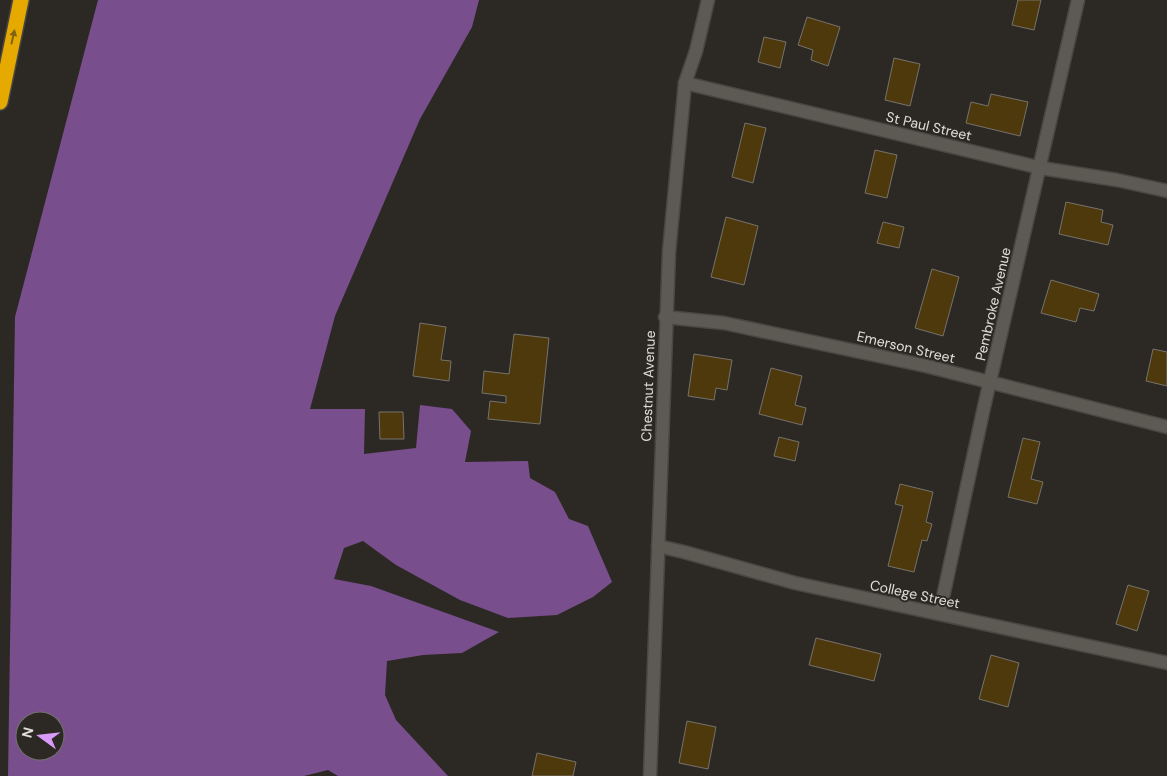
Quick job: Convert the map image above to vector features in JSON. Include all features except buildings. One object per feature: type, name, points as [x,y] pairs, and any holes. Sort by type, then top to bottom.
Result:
[{"type":"highway","points":[[0,102],[21,0]]},
{"type":"street","name":"Chestnut Avenue","points":[[650,776],[665,317],[685,83],[696,51],[708,0]]},
{"type":"street","name":"Pembroke Avenue","points":[[937,613],[940,611],[959,518],[1041,168],[1078,0]]},
{"type":"street","name":"St Paul Street","points":[[685,83],[1041,168],[1118,180],[1167,191]]},
{"type":"street","name":"Emerson Street","points":[[665,317],[724,323],[926,366],[1167,428]]},
{"type":"street","name":"College Street","points":[[658,546],[795,583],[1167,663]]},
{"type":"shaded area","points":[[98,0],[479,0],[472,27],[420,119],[335,316],[310,409],[365,409],[364,454],[416,448],[420,405],[452,409],[471,431],[465,462],[528,461],[530,478],[555,492],[569,519],[588,526],[612,582],[593,597],[557,615],[508,618],[460,600],[396,565],[363,541],[344,548],[334,579],[371,586],[499,632],[462,653],[423,655],[387,661],[385,695],[396,720],[448,776],[338,776],[328,770],[304,776],[8,776],[15,317]]}]
